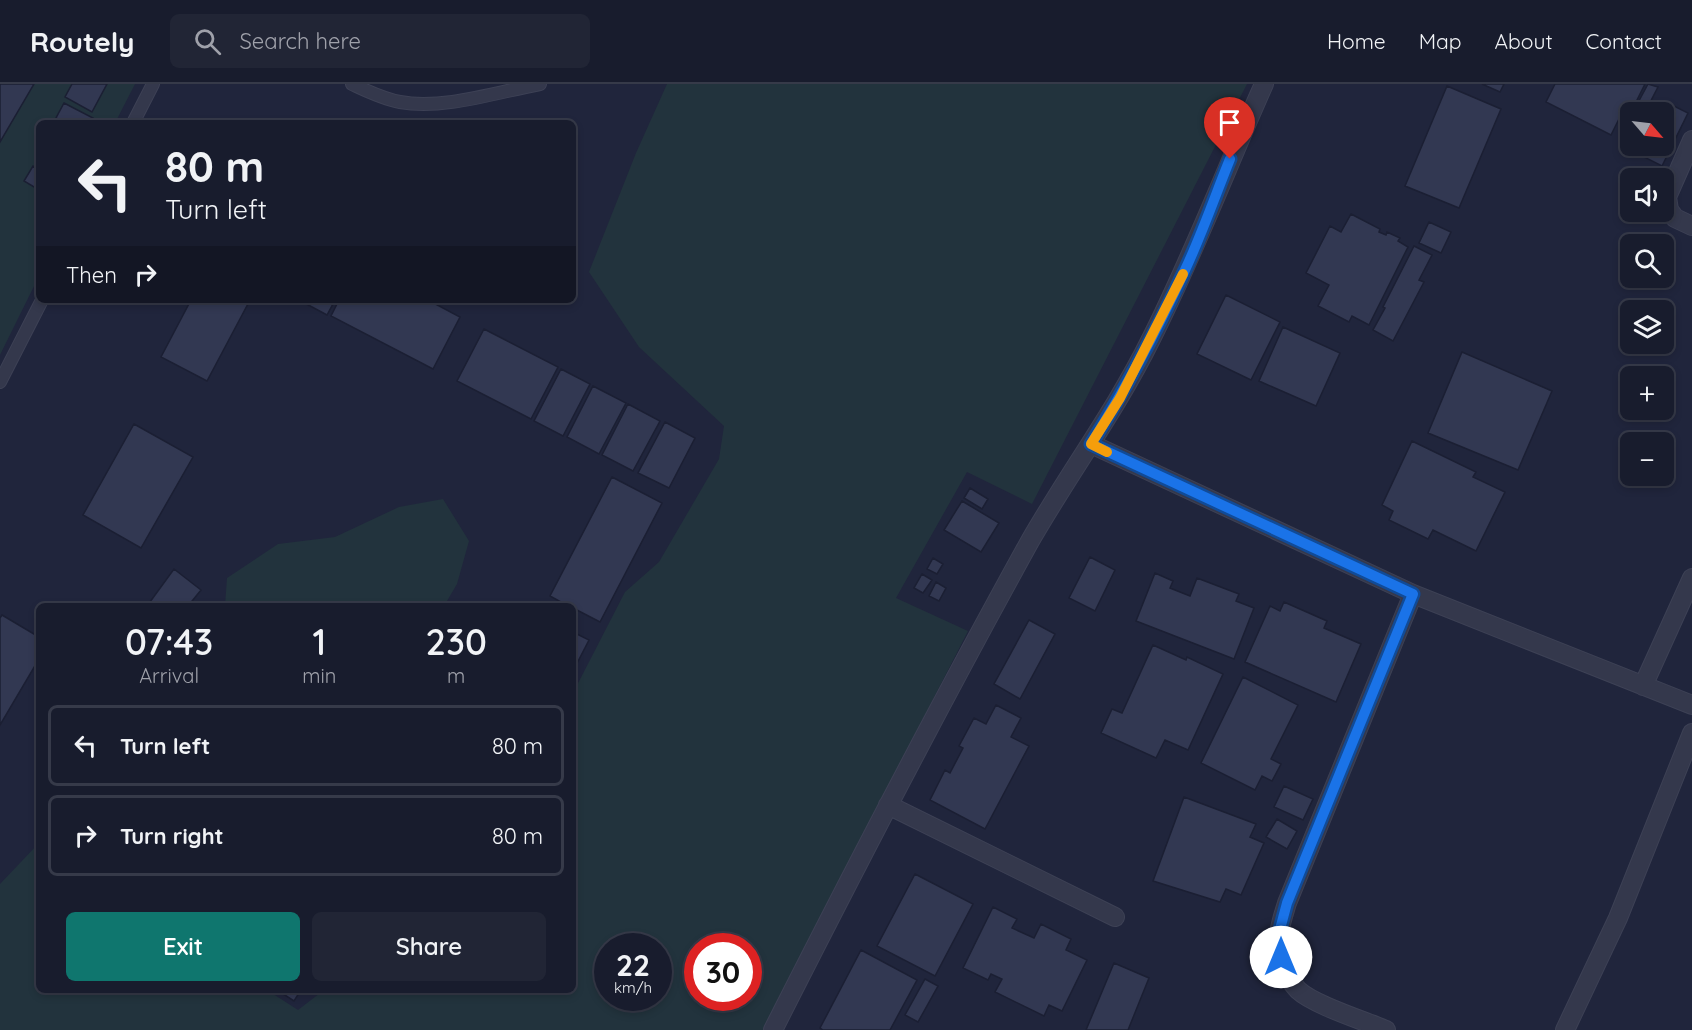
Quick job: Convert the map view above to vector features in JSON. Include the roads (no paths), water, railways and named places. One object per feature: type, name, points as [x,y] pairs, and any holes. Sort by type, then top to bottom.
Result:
[{"type":"street","points":[[772,1030],[966,656],[1044,517],[1120,398],[1186,269],[1264,84]]},
{"type":"street","points":[[1692,140],[1667,197],[1669,210],[1675,218],[1692,226]]},
{"type":"street","points":[[1091,444],[1413,594],[1692,705]]},
{"type":"street","points":[[1643,686],[1692,578]]},
{"type":"street","points":[[1386,1030],[1312,999],[1298,989],[1281,957],[1279,933],[1287,903],[1413,594]]},
{"type":"street","points":[[1565,1030],[1617,918],[1692,733]]},
{"type":"street","points":[[888,805],[1115,917]]},
{"type":"lane","points":[[135,120],[153,84]]},
{"type":"lane","points":[[352,84],[399,102],[416,104],[447,102],[540,84]]},
{"type":"lane","points":[[0,382],[40,303]]}]
